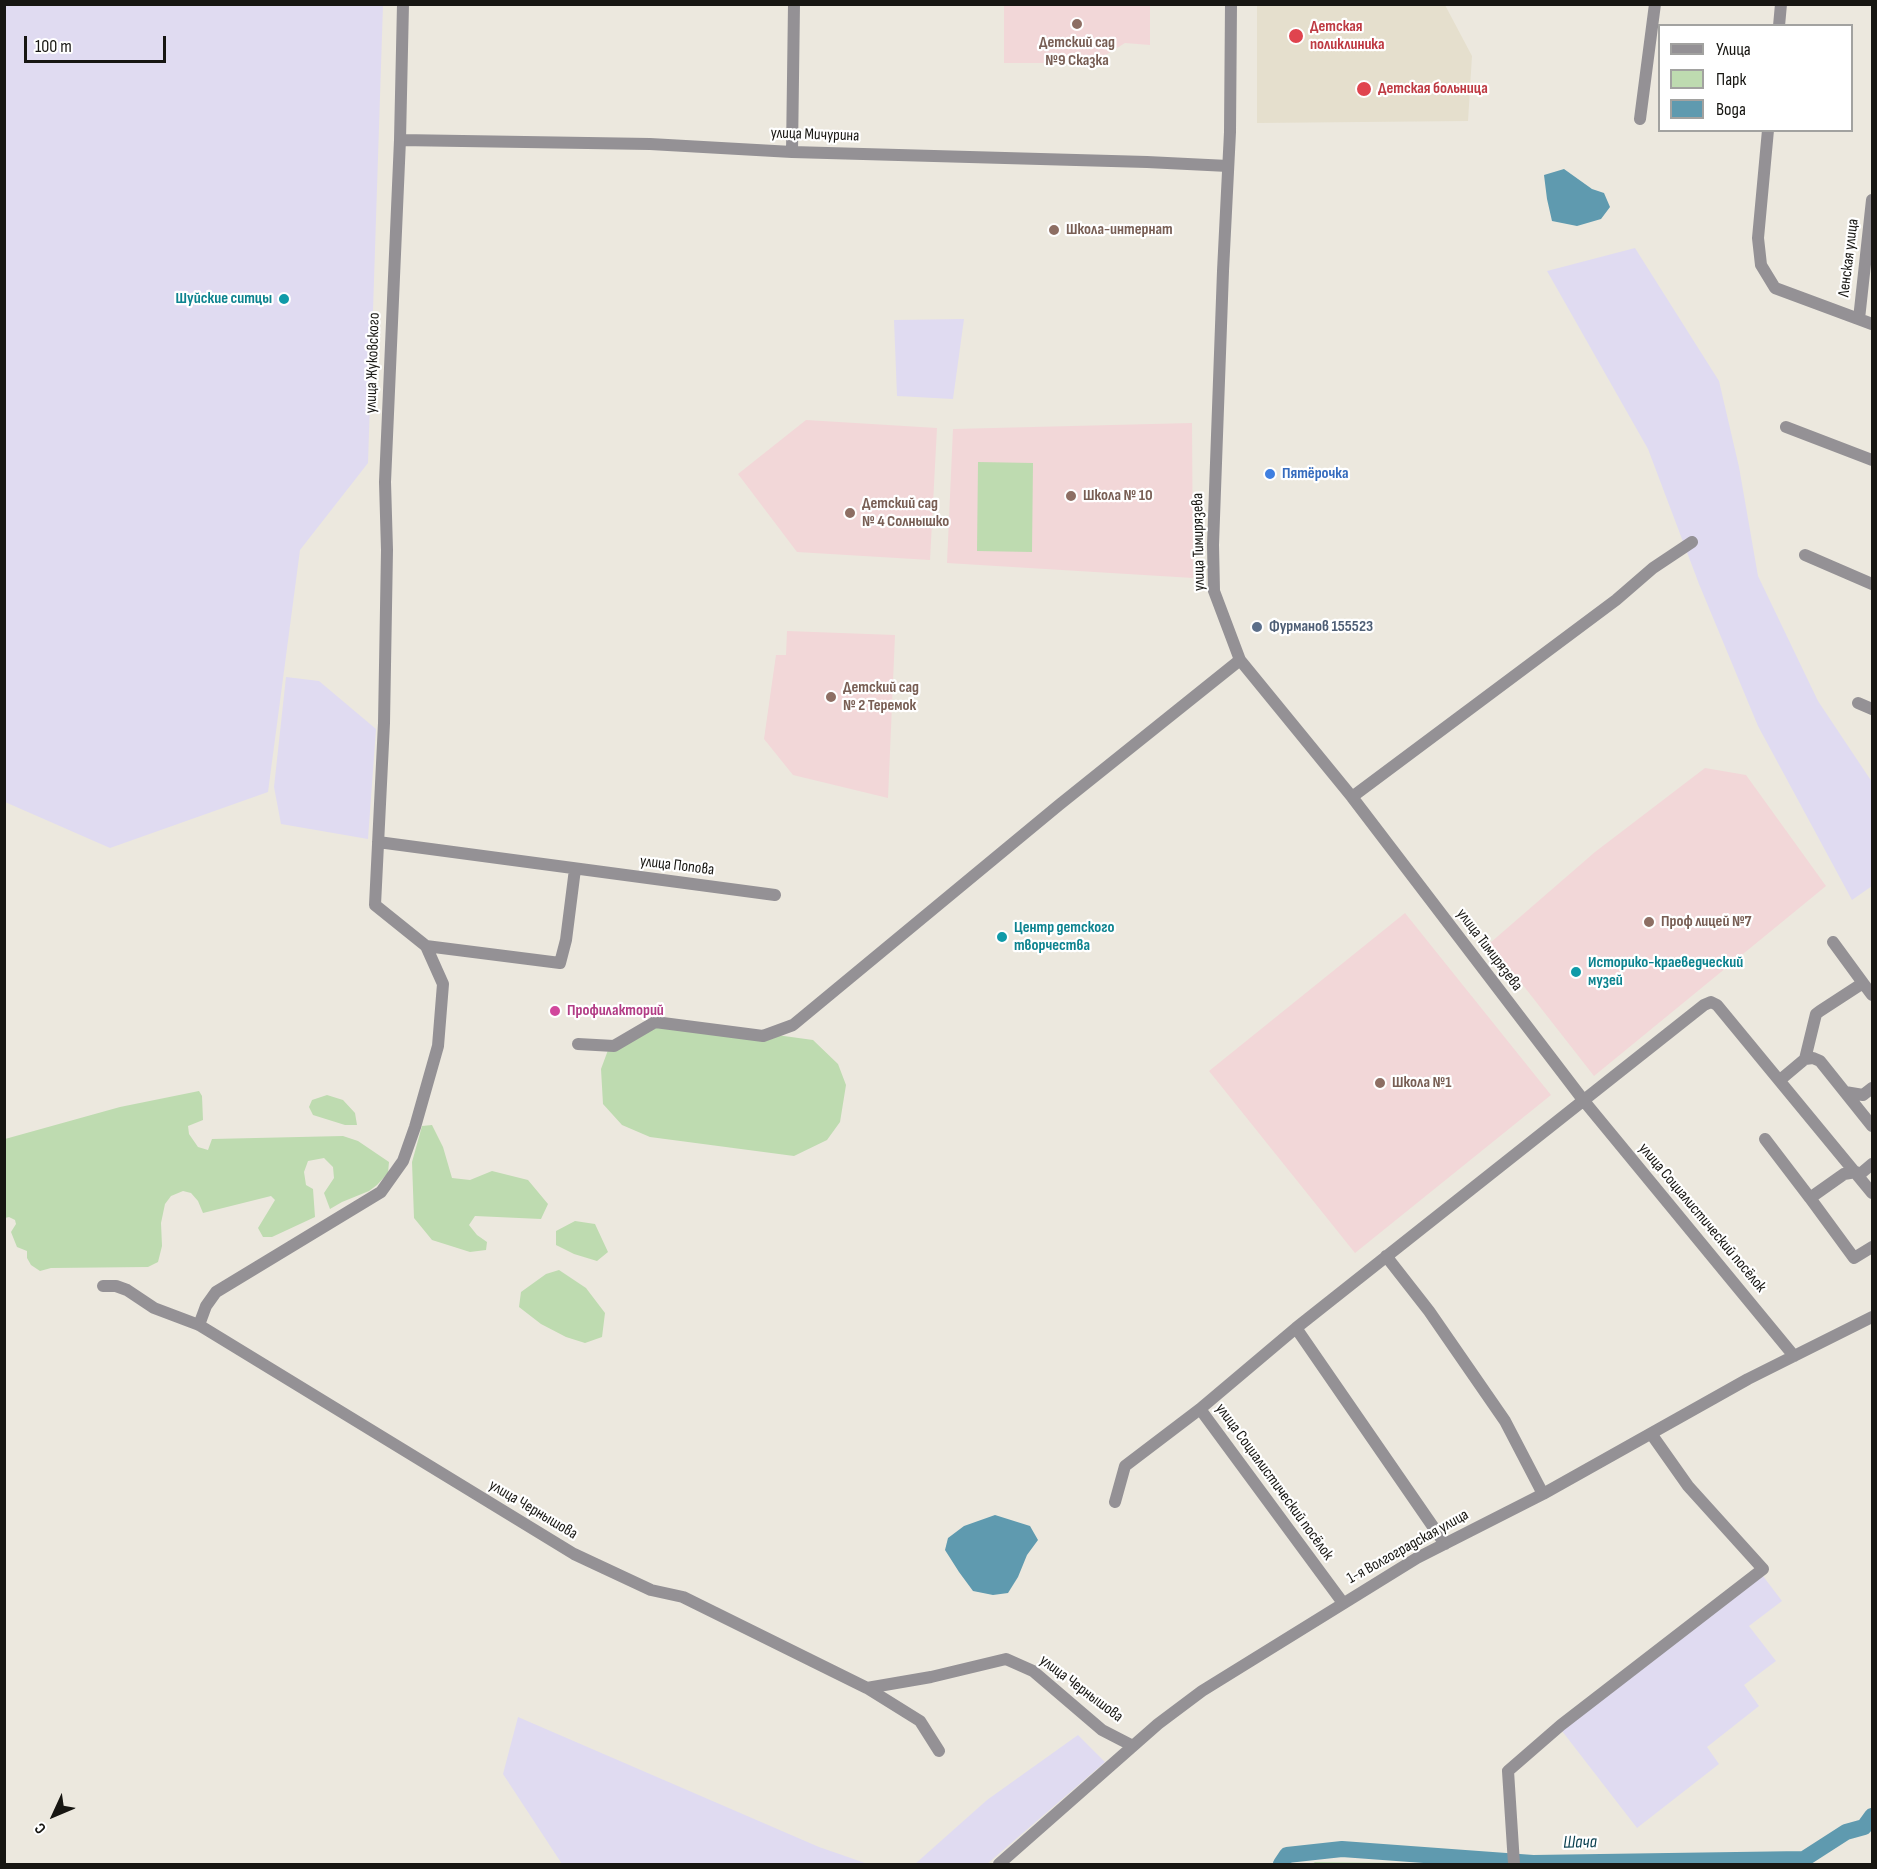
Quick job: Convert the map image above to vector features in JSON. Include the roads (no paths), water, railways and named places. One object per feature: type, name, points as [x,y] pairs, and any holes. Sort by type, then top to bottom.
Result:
[{"type":"street","name":"улица Жуковского","points":[[402,4],[400,140],[385,482],[387,550],[384,723],[375,906],[426,945]]},
{"type":"street","points":[[792,152],[794,4]]},
{"type":"street","name":"улица Тимирязева","points":[[1232,4],[1213,545],[1214,591],[1240,660],[1352,798],[1584,1101]]},
{"type":"street","points":[[1640,119],[1655,4]]},
{"type":"street","points":[[1779,24],[1781,4]]},
{"type":"street","points":[[1768,132],[1758,238],[1761,266],[1775,288],[1872,324]]},
{"type":"street","name":"улица Мичурина","points":[[400,140],[650,144],[792,152],[1135,161],[1228,166]]},
{"type":"street","name":"Ленская улица","points":[[1859,319],[1872,200]]},
{"type":"street","points":[[1785,427],[1872,460]]},
{"type":"street","points":[[1352,798],[1616,600],[1653,568],[1692,542]]},
{"type":"street","points":[[1805,555],[1872,584]]},
{"type":"street","points":[[578,1044],[614,1046],[655,1022],[763,1036],[793,1025],[1059,805],[1240,660]]},
{"type":"street","points":[[1858,703],[1872,709]]},
{"type":"street","name":"улица Попова","points":[[378,842],[775,895]]},
{"type":"street","points":[[426,945],[560,963],[566,940],[575,869]]},
{"type":"street","points":[[1833,942],[1872,995]]},
{"type":"street","points":[[199,1325],[206,1306],[216,1292],[381,1192],[403,1161],[435,1058],[439,1036],[443,984],[426,945]]},
{"type":"street","points":[[1780,1080],[1804,1059],[1816,1014],[1863,983]]},
{"type":"street","name":"улица Социалистический посёлок","points":[[1114,1502],[1125,1466],[1200,1409],[1386,1256],[1704,1005],[1711,1002],[1717,1005],[1872,1192]]},
{"type":"street","points":[[1804,1059],[1813,1058],[1820,1061],[1872,1126]]},
{"type":"street","points":[[1845,1092],[1863,1095],[1872,1088]]},
{"type":"street","name":"улица Социалистический посёлок","points":[[1584,1101],[1794,1356]]},
{"type":"street","points":[[1765,1139],[1854,1258],[1872,1247]]},
{"type":"street","points":[[1810,1198],[1844,1173],[1858,1173],[1872,1164]]},
{"type":"street","points":[[1386,1256],[1429,1311],[1505,1421],[1543,1494]]},
{"type":"street","name":"улица Чернышова","points":[[103,1286],[116,1286],[127,1290],[154,1308],[199,1325],[574,1554],[651,1590],[683,1597],[867,1688],[920,1722],[939,1750]]},
{"type":"street","name":"1-я Волгоградская улица","points":[[999,1864],[1158,1724],[1202,1691],[1417,1558],[1543,1494],[1748,1379],[1872,1317]]},
{"type":"street","points":[[1296,1328],[1445,1544]]},
{"type":"street","name":"улица Социалистический посёлок","points":[[1200,1409],[1343,1603]]},
{"type":"street","points":[[1514,1864],[1508,1771],[1561,1725],[1763,1569],[1688,1486],[1652,1434]]},
{"type":"street","name":"улица Чернышова","points":[[867,1688],[931,1677],[1006,1659],[1033,1671],[1102,1730],[1133,1746]]},
{"type":"water","points":[[1564,169],[1592,189],[1604,193],[1610,207],[1601,219],[1577,226],[1552,221],[1544,175]]},
{"type":"water","points":[[995,1515],[1030,1526],[1038,1540],[1027,1555],[1008,1593],[993,1595],[973,1591],[945,1550],[948,1538],[964,1526]]},
{"type":"waterway","name":"Шача","points":[[1281,1864],[1287,1855],[1342,1849],[1533,1863],[1804,1859],[1846,1832],[1864,1827],[1872,1816]]},
{"type":"place","name":"Детский сад №9 Сказка","points":[[1077,24]]},
{"type":"place","name":"Детская поликлиника","points":[[1296,36]]},
{"type":"place","name":"Детская больница","points":[[1364,89]]},
{"type":"place","name":"Школа-интернат","points":[[1054,230]]},
{"type":"place","name":"Шуйские ситцы","points":[[284,299]]},
{"type":"place","name":"Пятёрочка","points":[[1270,474]]},
{"type":"place","name":"Школа № 10","points":[[1071,496]]},
{"type":"place","name":"Детский сад № 4 Солнышко","points":[[850,513]]},
{"type":"place","name":"Фурманов 155523","points":[[1257,627]]},
{"type":"place","name":"Детский сад № 2 Теремок","points":[[831,697]]},
{"type":"place","name":"Проф лицей №7","points":[[1649,922]]},
{"type":"place","name":"Центр детского творчества","points":[[1002,937]]},
{"type":"place","name":"Историко-краеведческий музей","points":[[1576,972]]},
{"type":"place","name":"Профилакторий","points":[[555,1011]]},
{"type":"place","name":"Школа №1","points":[[1380,1083]]}]
